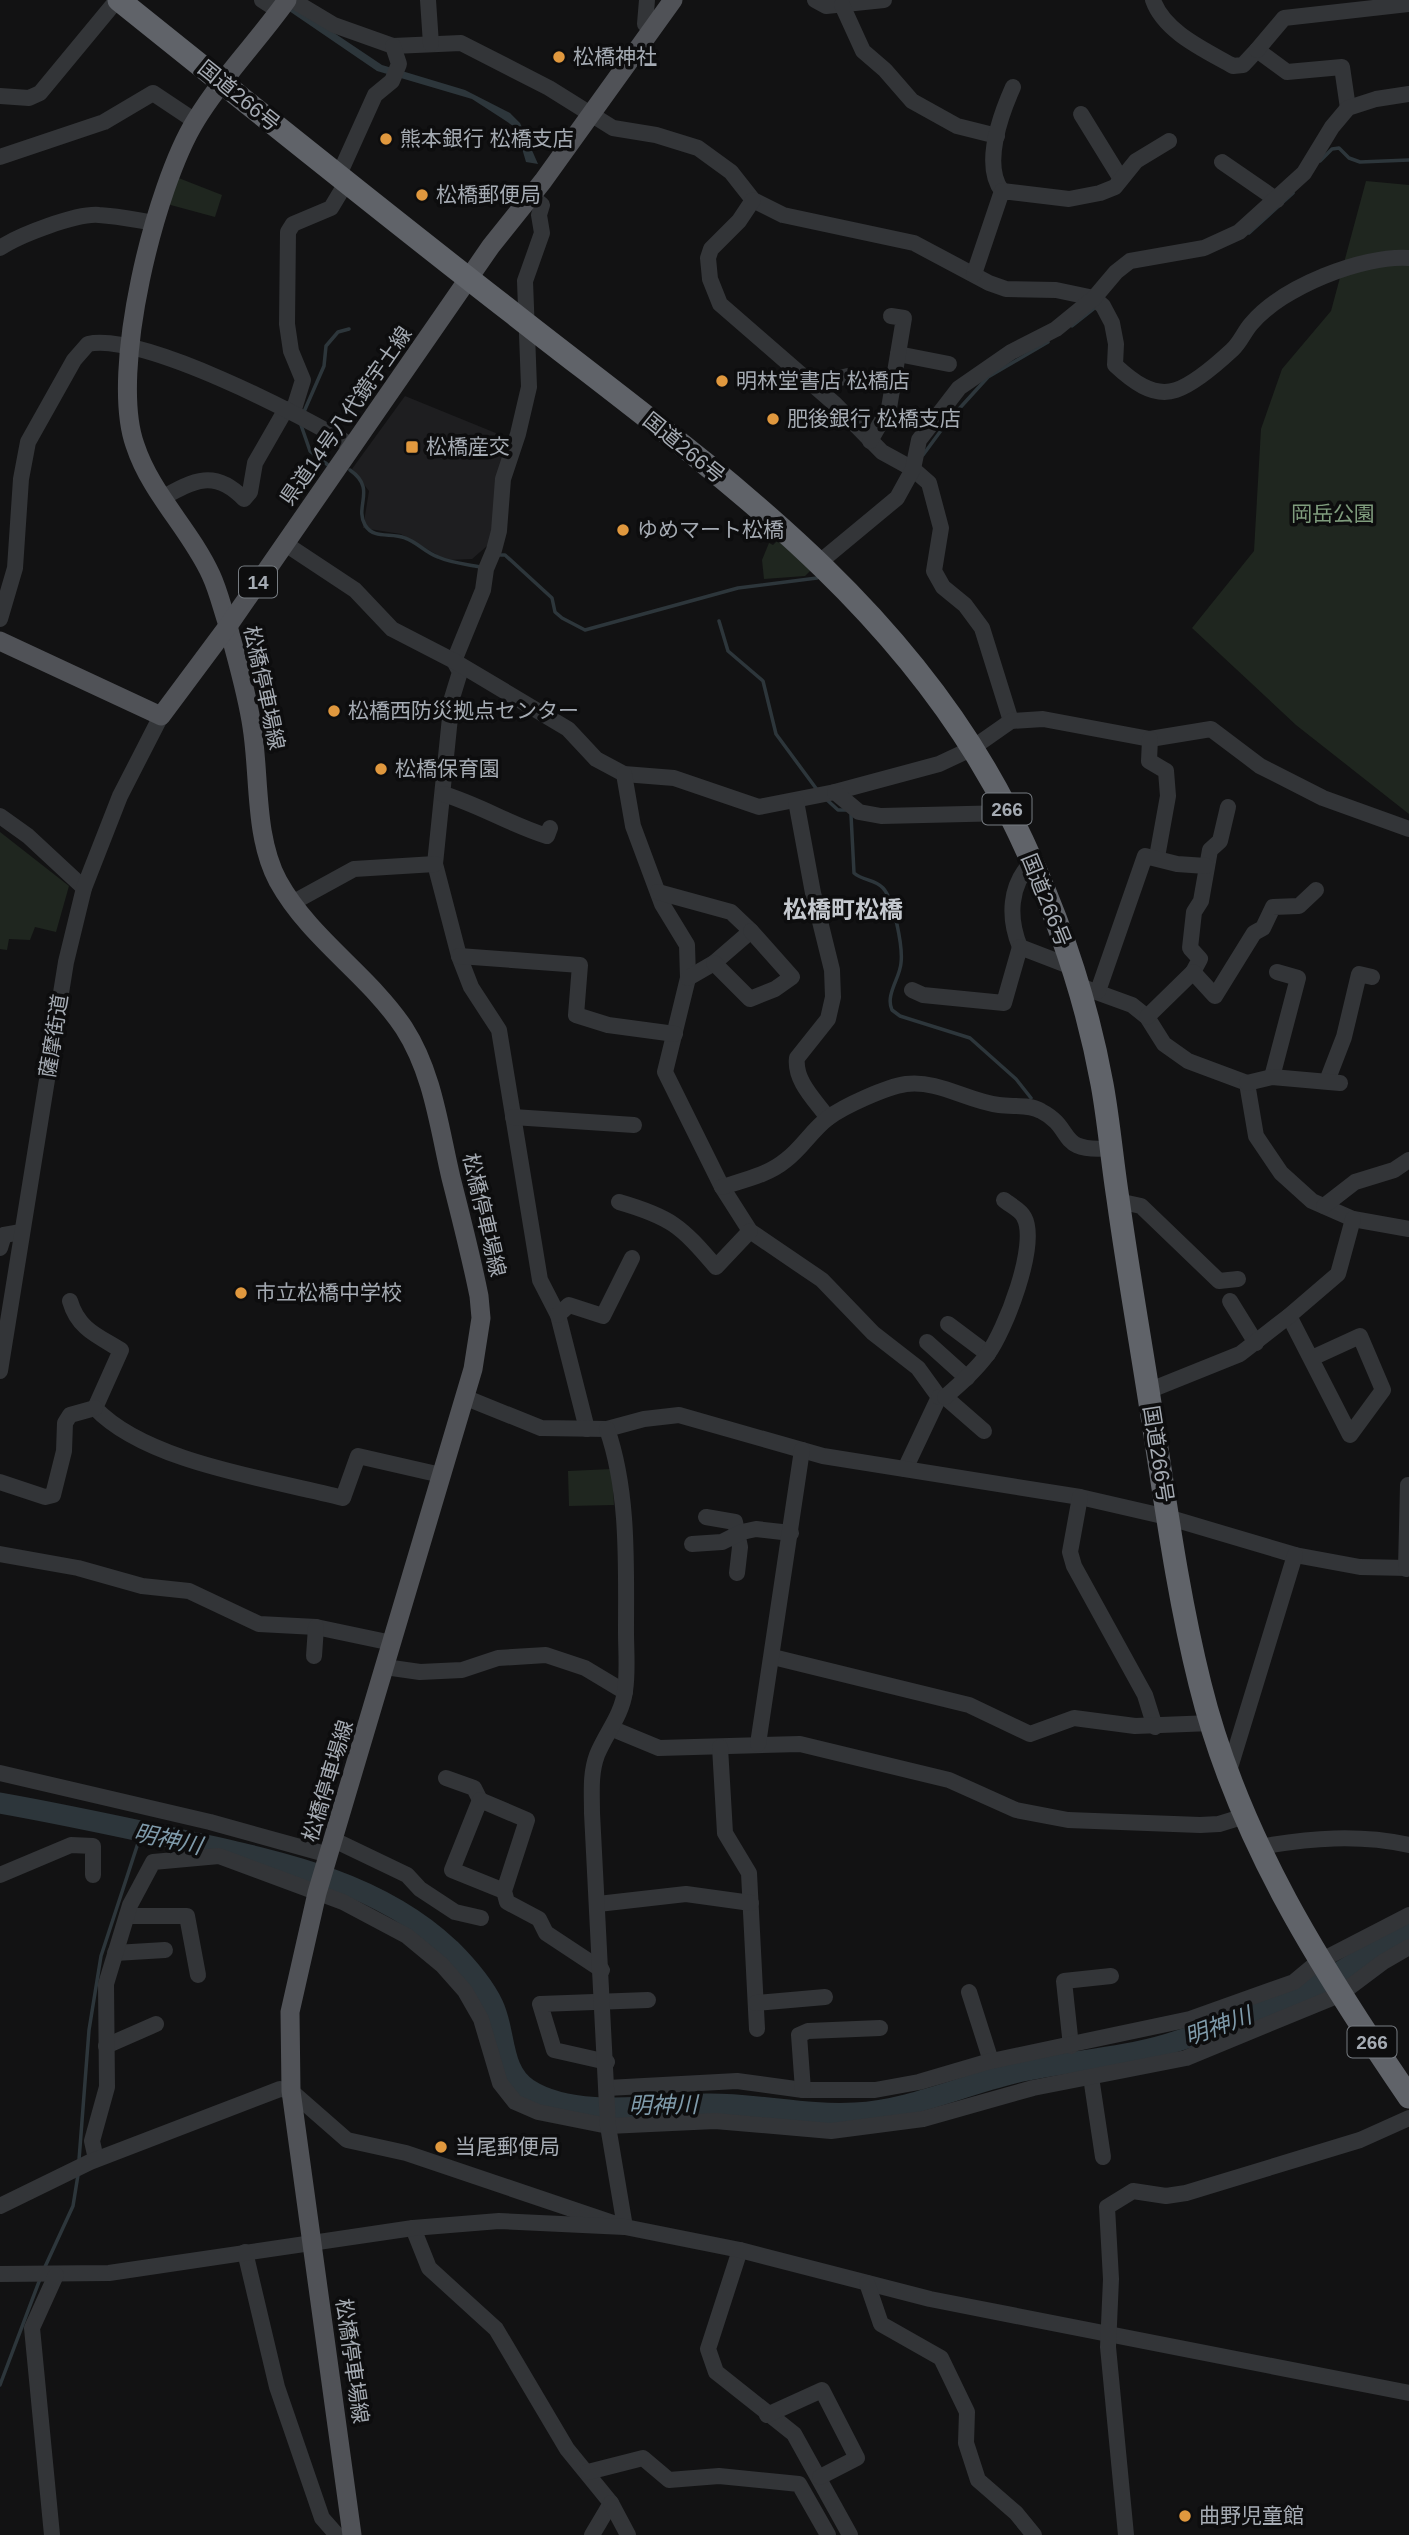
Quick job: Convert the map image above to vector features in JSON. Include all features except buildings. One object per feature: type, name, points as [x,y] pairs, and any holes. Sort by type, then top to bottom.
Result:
[{"type":"highway","name":"国道266号","points":[[118,0],[778,523],[821,561],[902,648],[971,749],[1009,813],[1082,981],[1101,1075],[1180,1600],[1201,1692],[1245,1816],[1259,1847],[1320,1965],[1409,2097]]},
{"type":"main road","name":"県道14号八代鏡宇土線","points":[[161,716],[228,626],[469,279],[673,0]]},
{"type":"main road","name":"松橋停車場線","points":[[285,5],[222,82],[195,121],[172,168],[138,292],[128,396],[129,421],[134,444],[162,498],[211,573],[228,626],[251,723],[265,848],[277,879],[292,903],[402,1026],[429,1082],[479,1296],[479,1340],[318,1889],[290,2012],[290,2091],[352,2535]]},
{"type":"main road","points":[[0,641],[161,716]]},
{"type":"street","points":[[0,96],[29,98],[40,93],[118,0]]},
{"type":"street","points":[[262,0],[285,5],[393,46],[461,44],[549,88],[619,130],[656,135],[698,148],[731,172],[753,200],[783,215],[914,243],[1006,289],[1056,290],[1094,298],[1103,306],[1112,323],[1116,344],[1115,365],[1140,385],[1158,393],[1177,390],[1233,349],[1251,323],[1288,293],[1370,261],[1409,258]]},
{"type":"street","points":[[428,0],[431,44]]},
{"type":"street","points":[[645,24],[647,0]]},
{"type":"street","points":[[815,0],[826,6],[884,0]]},
{"type":"street","points":[[1153,0],[1158,14],[1171,27],[1233,66],[1243,65],[1284,18],[1409,4]]},
{"type":"street","points":[[842,5],[863,51],[885,70],[912,101],[957,126],[997,136]]},
{"type":"street","points":[[162,498],[185,484],[203,481],[223,482],[244,499],[250,492],[255,463],[296,413],[303,380],[290,351],[287,324],[288,232],[293,224],[331,208],[375,95],[392,80],[399,64],[393,46]]},
{"type":"street","points":[[1257,50],[1287,72],[1342,67],[1348,108]]},
{"type":"street","points":[[1013,87],[997,136],[995,174],[996,184],[1002,191],[1069,199],[1100,193],[1115,187],[1136,161],[1169,141]]},
{"type":"street","points":[[0,157],[104,122],[153,93],[195,121]]},
{"type":"street","points":[[821,561],[897,498],[913,469],[919,440],[959,388],[1011,352],[1056,330],[1094,298],[1116,272],[1130,261],[1215,244],[1239,232],[1304,173],[1332,127],[1348,108],[1376,99],[1409,94]]},
{"type":"street","points":[[1081,114],[1121,179]]},
{"type":"street","points":[[1222,162],[1277,200]]},
{"type":"street","points":[[974,274],[1002,191]]},
{"type":"street","points":[[454,660],[483,590],[486,569],[495,543],[503,479],[518,434],[528,387],[526,276],[542,233],[539,215],[542,205],[531,196]]},
{"type":"street","points":[[753,200],[739,221],[711,249],[708,258],[709,279],[726,311],[812,385],[891,460],[913,469],[929,483],[938,512],[941,537],[934,571],[943,587],[965,605],[982,628],[1011,721]]},
{"type":"street","points":[[0,248],[13,240],[83,216],[97,215],[155,223]]},
{"type":"street","points":[[870,441],[888,412],[903,318]]},
{"type":"street","points":[[0,620],[15,568],[21,479],[28,442],[74,360],[88,344],[132,345],[296,413],[352,446]]},
{"type":"street","points":[[898,354],[949,364]]},
{"type":"street","points":[[812,385],[848,376]]},
{"type":"street","points":[[284,543],[355,590],[392,629],[454,660],[568,729],[596,760],[624,774],[674,778],[759,807],[796,801],[939,764],[971,749],[1011,721],[1043,719],[1150,740],[1210,729],[1260,766],[1323,798],[1409,829]]},
{"type":"street","points":[[454,660],[460,671],[452,698],[435,864],[458,956],[471,987],[499,1030],[540,1280],[558,1315],[587,1429]]},
{"type":"street","name":"薩摩街道","points":[[0,1371],[66,962],[84,888],[120,796],[161,716]]},
{"type":"street","points":[[1150,740],[1149,761],[1166,771],[1168,796],[1157,857]]},
{"type":"street","points":[[624,774],[633,826],[658,892],[687,946],[688,978],[665,1072],[722,1187],[751,1231],[822,1280],[873,1333],[918,1368],[942,1397],[984,1431]]},
{"type":"street","points":[[826,793],[859,812],[881,817],[1009,813]]},
{"type":"street","points":[[443,794],[479,805],[513,825],[547,836],[550,828]]},
{"type":"street","points":[[796,801],[813,893],[832,970],[833,997],[828,1018],[797,1058],[796,1065],[801,1081],[828,1118]]},
{"type":"street","points":[[1147,1017],[1193,972],[1200,959],[1190,948],[1194,912],[1201,901],[1210,850],[1220,841],[1228,807]]},
{"type":"street","points":[[0,816],[28,836],[84,888]]},
{"type":"street","points":[[1082,981],[1145,856],[1177,864],[1206,866]]},
{"type":"street","points":[[912,990],[923,995],[1004,1003],[1020,947],[1013,930],[1017,879],[1032,862]]},
{"type":"street","points":[[292,903],[354,869],[435,864]]},
{"type":"street","points":[[1193,972],[1215,996],[1254,933],[1263,928],[1273,907],[1299,906],[1316,890]]},
{"type":"street","points":[[658,892],[731,912],[792,977],[775,989],[750,999],[714,963]]},
{"type":"street","points":[[688,978],[714,963],[751,931]]},
{"type":"street","points":[[1020,947],[1132,1005],[1147,1017],[1164,1044],[1188,1061],[1247,1083],[1272,1077],[1334,1082],[1359,973]]},
{"type":"street","points":[[458,956],[580,965],[576,1015],[608,1025],[675,1034]]},
{"type":"street","points":[[1272,1077],[1298,978],[1277,972]]},
{"type":"street","points":[[1247,1083],[1256,1136],[1281,1173],[1312,1201],[1353,1219],[1409,1229]]},
{"type":"street","points":[[722,1187],[768,1172],[786,1160],[828,1118],[874,1095],[904,1084],[939,1086],[988,1103],[1040,1110],[1053,1119],[1066,1139],[1079,1148],[1111,1148]]},
{"type":"street","points":[[513,1117],[634,1125]]},
{"type":"street","points":[[1324,1206],[1355,1182],[1394,1170],[1409,1160]]},
{"type":"street","points":[[905,1469],[942,1397],[967,1378],[988,1354],[1002,1330],[1024,1263],[1028,1228],[1023,1214],[1004,1200]]},
{"type":"street","points":[[1118,1201],[1141,1206],[1219,1281],[1238,1279]]},
{"type":"street","points":[[619,1202],[672,1220],[686,1231],[716,1267],[751,1231]]},
{"type":"street","points":[[1148,1391],[1240,1354],[1338,1275],[1353,1219]]},
{"type":"street","points":[[0,1248],[4,1234],[21,1232]]},
{"type":"street","points":[[558,1315],[569,1304],[603,1316],[632,1258]]},
{"type":"street","points":[[71,1301],[75,1317],[90,1331],[121,1350],[95,1408]]},
{"type":"street","points":[[1230,1301],[1256,1343]]},
{"type":"street","points":[[1289,1316],[1350,1435],[1383,1390],[1360,1336],[1312,1358]]},
{"type":"street","points":[[947,1324],[988,1354]]},
{"type":"street","points":[[927,1342],[967,1378]]},
{"type":"street","points":[[464,1396],[541,1428],[607,1429],[644,1419],[679,1415],[802,1450],[1080,1497],[1167,1517],[1295,1555],[1360,1567],[1407,1568],[1408,1485]]},
{"type":"street","points":[[95,1408],[104,1417],[165,1453],[343,1498],[358,1456],[441,1475]]},
{"type":"street","points":[[0,1482],[45,1497],[53,1495],[64,1451],[65,1423],[70,1415],[95,1408]]},
{"type":"street","points":[[607,1429],[616,1454],[622,1508],[626,1573],[625,1692],[613,1729],[598,1753],[592,1773],[608,2125],[625,2227]]},
{"type":"street","points":[[758,1744],[802,1450]]},
{"type":"street","points":[[1080,1497],[1070,1552],[1074,1566],[1145,1695],[1155,1727]]},
{"type":"street","points":[[706,1517],[735,1522],[740,1547],[737,1573]]},
{"type":"street","points":[[692,1544],[722,1542],[757,1529],[791,1533]]},
{"type":"street","points":[[0,1554],[78,1568],[142,1586],[189,1591],[259,1624],[316,1627],[392,1643]]},
{"type":"street","points":[[1229,1771],[1295,1555]]},
{"type":"street","points":[[314,1657],[316,1627]]},
{"type":"street","points":[[385,1667],[419,1672],[462,1670],[498,1658],[546,1655],[584,1668],[625,1692]]},
{"type":"street","points":[[773,1657],[969,1705],[1030,1734],[1074,1718],[1155,1727],[1212,1723]]},
{"type":"street","points":[[613,1729],[659,1748],[800,1744],[949,1780],[1016,1810],[1068,1820],[1200,1825],[1219,1824],[1245,1816]]},
{"type":"street","points":[[720,1747],[725,1833],[749,1873],[757,2029]]},
{"type":"street","points":[[0,1773],[198,1819],[407,1875],[420,1889],[455,1912],[481,1918]]},
{"type":"street","points":[[446,1778],[474,1788],[480,1800],[527,1820],[503,1891],[507,1902],[539,1919],[546,1933],[602,1970]]},
{"type":"street","points":[[480,1800],[452,1871],[503,1891]]},
{"type":"street","points":[[1259,1847],[1335,1837],[1374,1838],[1409,1845]]},
{"type":"street","points":[[0,1875],[71,1844],[93,1846],[93,1875]]},
{"type":"street","points":[[93,2160],[92,2141],[107,2087],[106,1984],[127,1916],[153,1862],[219,1856],[318,1889],[407,1936],[442,1965],[465,1991],[481,2020],[500,2083],[515,2102],[538,2112],[608,2125],[715,2121],[831,2131],[884,2127],[1032,2088],[1186,2058],[1303,2012],[1409,1947]]},
{"type":"street","points":[[598,1903],[686,1894],[751,1903]]},
{"type":"street","points":[[607,2093],[737,2081],[803,2090],[875,2091],[991,2061],[1190,2019],[1294,1982],[1409,1915]]},
{"type":"street","points":[[127,1916],[187,1916],[198,1975]]},
{"type":"street","points":[[115,1953],[165,1950]]},
{"type":"street","points":[[1071,2046],[1064,1981],[1111,1976]]},
{"type":"street","points":[[969,1992],[991,2061]]},
{"type":"street","points":[[756,2003],[825,1997]]},
{"type":"street","points":[[607,2062],[554,2050],[540,2004],[648,2000]]},
{"type":"street","points":[[106,2046],[156,2024]]},
{"type":"street","points":[[803,2090],[799,2035],[808,2031],[880,2028]]},
{"type":"street","points":[[1091,2077],[1103,2157]]},
{"type":"street","points":[[0,2206],[52,2183],[93,2160],[280,2089],[290,2091],[347,2140],[406,2154],[625,2227],[740,2250],[930,2300],[1409,2393]]},
{"type":"street","points":[[1126,2535],[1107,2335],[1111,2279],[1107,2207],[1133,2191],[1166,2196],[1260,2172],[1360,2140],[1409,2118]]},
{"type":"street","points":[[7,2274],[109,2273],[413,2228],[499,2221],[625,2227]]},
{"type":"street","points":[[413,2228],[429,2268],[495,2329],[567,2449],[611,2503],[628,2535]]},
{"type":"street","points":[[588,2472],[643,2458],[669,2480],[719,2476],[799,2484],[829,2535],[850,2533],[794,2434],[716,2372],[708,2349],[740,2250]]},
{"type":"street","points":[[245,2252],[277,2386],[322,2518],[337,2535]]},
{"type":"street","points":[[52,2275],[32,2328],[52,2535]]},
{"type":"street","points":[[867,2283],[881,2324],[941,2358],[967,2412],[966,2443],[978,2480],[1016,2513],[1034,2535]]},
{"type":"street","points":[[767,2415],[822,2390],[857,2458],[820,2477]]},
{"type":"street","points":[[592,2535],[611,2503]]},
{"type":"shaded area","points":[[273,0],[285,0],[382,65],[465,90],[510,113],[520,123],[538,164],[526,162],[516,128],[472,99],[377,71]]},
{"type":"shaded area","points":[[405,396],[508,438],[495,539],[472,559],[446,560],[401,534],[363,528],[369,491],[352,469]]},
{"type":"green space","points":[[176,177],[222,195],[215,217],[167,204]]},
{"type":"green space","name":"岡岳公園","points":[[1366,181],[1409,185],[1409,814],[1296,725],[1192,628],[1254,551],[1261,429],[1282,369],[1331,311]]},
{"type":"green space","points":[[778,540],[811,570],[805,576],[764,579],[762,560],[769,543],[773,545]]},
{"type":"green space","points":[[0,832],[69,886],[56,932],[35,927],[30,940],[9,939],[7,950],[0,949]]},
{"type":"green space","points":[[612,1469],[614,1505],[569,1506],[568,1471]]},
{"type":"waterway","points":[[1320,161],[1332,149],[1339,148],[1349,158],[1360,162],[1409,160]]},
{"type":"waterway","points":[[1249,233],[1293,193]]},
{"type":"waterway","points":[[1072,326],[1096,307]]},
{"type":"waterway","points":[[303,414],[324,366],[326,346],[338,332],[349,329]]},
{"type":"waterway","points":[[923,455],[948,421],[988,377],[1048,342]]},
{"type":"waterway","points":[[301,425],[310,451],[328,465]]},
{"type":"waterway","points":[[350,470],[362,484],[362,518],[373,533],[400,536],[443,559],[480,567]]},
{"type":"waterway","points":[[498,555],[505,555],[552,598],[555,612],[585,630],[738,588],[817,578]]},
{"type":"waterway","points":[[719,621],[728,651],[763,681],[776,734],[818,791]]},
{"type":"waterway","points":[[826,799],[838,810],[846,810]]},
{"type":"waterway","points":[[851,815],[854,873],[883,888],[897,924],[901,963],[890,998],[892,1010],[900,1016],[970,1038],[1016,1079],[1031,1098]]},
{"type":"waterway","name":"明神川","points":[[0,1803],[281,1863],[318,1874],[388,1904],[420,1924],[450,1949],[479,1982],[493,2005],[508,2062],[519,2081],[528,2089],[547,2098],[591,2107],[725,2104],[836,2113],[895,2107],[1014,2073],[1130,2053],[1202,2033],[1300,1994],[1409,1932]]},
{"type":"waterway","points":[[79,2160],[89,2030],[101,1956],[142,1831]]},
{"type":"waterway","points":[[44,2269],[73,2206],[78,2175]]},
{"type":"waterway","points":[[0,2385],[40,2279]]},
{"type":"place","name":"松橋神社","points":[[559,57]]},
{"type":"place","name":"熊本銀行 松橋支店","points":[[386,139]]},
{"type":"place","name":"松橋郵便局","points":[[422,195]]},
{"type":"place","name":"明林堂書店 松橋店","points":[[722,381]]},
{"type":"place","name":"肥後銀行 松橋支店","points":[[773,419]]},
{"type":"place","name":"松橋産交","points":[[412,447]]},
{"type":"place","name":"ゆめマート松橋","points":[[623,530]]},
{"type":"place","name":"松橋西防災拠点センター","points":[[334,711]]},
{"type":"place","name":"松橋保育園","points":[[381,769]]},
{"type":"place","name":"市立松橋中学校","points":[[241,1293]]},
{"type":"place","name":"当尾郵便局","points":[[441,2147]]},
{"type":"place","name":"曲野児童館","points":[[1185,2516]]},
{"type":"district","name":"松橋町松橋","points":[[843,910]]}]
